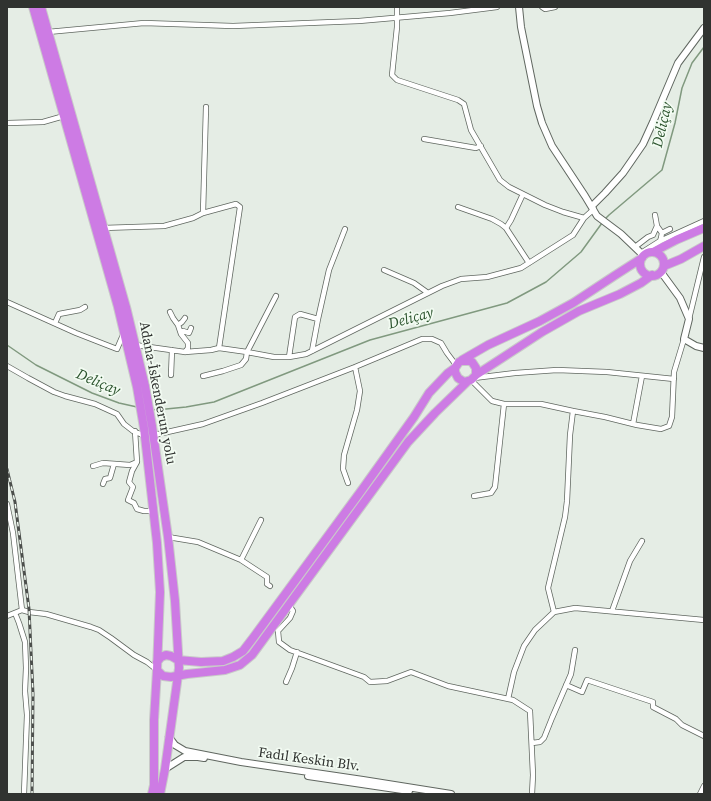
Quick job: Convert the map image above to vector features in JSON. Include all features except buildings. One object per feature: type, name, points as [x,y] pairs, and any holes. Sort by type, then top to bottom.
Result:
[{"type":"highway","points":[[33,7],[118,307],[124,334],[141,386]]},
{"type":"highway","name":"Adana-İskenderun yolu","points":[[41,7],[126,307],[135,345],[168,537],[175,601],[179,668],[165,769],[160,794]]},
{"type":"highway","points":[[652,275],[620,294],[579,311],[542,332],[472,379],[435,413],[408,442],[252,655],[240,665],[225,670],[171,677],[163,676],[157,666],[162,657],[166,655],[178,660],[200,662],[223,661],[243,651],[356,498],[429,393],[448,373],[488,345],[540,321],[574,303],[642,255],[653,252],[704,228]]},
{"type":"highway","points":[[642,255],[641,265],[643,271],[648,275],[652,275],[658,274],[662,269],[704,246]]},
{"type":"highway","points":[[653,252],[662,257],[662,269]]},
{"type":"highway","points":[[466,360],[472,362],[476,368],[472,379],[460,380],[455,372],[458,365],[466,360]]},
{"type":"highway","name":"Adana-İskenderun yolu","points":[[149,431],[153,511],[160,592],[154,720],[154,785],[152,794]]},
{"type":"street","points":[[397,7],[396,48],[392,75],[397,80],[458,100],[464,104],[472,130],[500,180],[510,187],[545,205],[584,218]]},
{"type":"street","points":[[48,32],[144,24],[233,26],[359,20],[450,13],[497,7]]},
{"type":"street","points":[[519,7],[521,27],[542,123],[552,146],[597,216],[635,247],[642,255],[660,241],[704,221]]},
{"type":"street","points":[[542,7],[545,9],[555,7]]},
{"type":"street","points":[[135,345],[186,352],[219,348],[274,358],[289,358],[306,354],[442,286],[461,279],[487,277],[521,268],[573,235],[584,218],[623,173],[643,144],[678,63],[704,28]]},
{"type":"street","points":[[203,214],[206,107]]},
{"type":"street","points":[[8,123],[43,122],[64,116]]},
{"type":"street","points":[[424,139],[476,148],[481,146]]},
{"type":"street","points":[[506,228],[523,194]]},
{"type":"street","points":[[104,228],[164,226],[236,204],[240,206],[219,348]]},
{"type":"street","points":[[458,207],[492,219],[501,224],[506,228],[529,263]]},
{"type":"street","points":[[635,247],[653,235],[657,226],[656,215]]},
{"type":"street","points":[[657,226],[662,233],[660,241]]},
{"type":"street","points":[[312,351],[329,270],[345,229]]},
{"type":"street","points":[[662,233],[670,229]]},
{"type":"street","points":[[472,379],[492,401],[504,404],[541,404],[661,429],[669,426],[672,417],[674,372],[684,339],[704,257]]},
{"type":"street","points":[[662,269],[680,298],[689,318]]},
{"type":"street","points":[[384,270],[414,283],[428,293]]},
{"type":"street","points":[[203,376],[241,365],[246,359],[247,352],[276,296]]},
{"type":"street","points":[[7,302],[99,342],[117,348],[124,334]]},
{"type":"street","points":[[55,323],[59,314],[80,310],[86,307]]},
{"type":"street","points":[[170,312],[178,325],[181,334],[188,343],[186,352]]},
{"type":"street","points":[[289,358],[295,317],[300,314],[318,319]]},
{"type":"street","points":[[178,325],[185,318]]},
{"type":"street","points":[[181,334],[183,331],[189,333],[191,328]]},
{"type":"street","points":[[7,366],[54,392],[95,404],[116,414],[124,424],[135,431],[149,431],[203,424],[355,367],[422,339],[432,339],[441,343],[447,354],[458,365]]},
{"type":"street","points":[[684,339],[696,346],[704,348]]},
{"type":"street","points":[[172,350],[172,375]]},
{"type":"street","points":[[348,483],[343,469],[344,455],[357,410],[360,391],[355,367]]},
{"type":"street","points":[[472,379],[515,373],[557,370],[607,372],[674,379]]},
{"type":"street","points":[[632,424],[642,376]]},
{"type":"street","points":[[474,496],[491,493],[495,487],[504,404]]},
{"type":"street","points":[[554,612],[548,588],[568,501],[570,435],[573,411]]},
{"type":"street","points":[[135,431],[137,462],[132,470],[129,482],[133,486],[128,500],[134,503],[137,509],[153,511]]},
{"type":"street","points":[[92,466],[103,463],[130,465],[137,462]]},
{"type":"street","points":[[102,484],[105,479],[110,478],[114,464]]},
{"type":"street","points":[[7,504],[15,545],[22,610]]},
{"type":"street","points":[[241,560],[261,520]]},
{"type":"street","points":[[168,537],[198,542],[241,560],[267,577],[267,584],[270,586]]},
{"type":"street","points":[[612,611],[630,561],[642,541]]},
{"type":"street","points":[[289,605],[293,611],[290,618],[278,631],[278,637],[279,642],[290,650],[364,676],[370,682],[387,681],[411,672],[448,686],[513,700],[530,711],[533,775],[532,794]]},
{"type":"street","points":[[508,699],[514,672],[524,646],[535,630],[554,612],[575,608],[704,620]]},
{"type":"street","points":[[7,616],[22,610],[46,614],[91,626],[111,638],[134,655],[157,666]]},
{"type":"street","points":[[15,613],[25,642],[25,690],[27,715],[24,794]]},
{"type":"street","points":[[532,743],[540,742],[544,738],[571,674],[575,650]]},
{"type":"street","points":[[286,682],[297,652]]},
{"type":"street","points":[[566,685],[582,692],[587,680],[653,702],[653,707],[676,719],[682,725],[704,736]]},
{"type":"street","name":"Fadıl Keskin Blv.","points":[[169,737],[175,745],[185,751],[241,762],[452,794]]},
{"type":"street","name":"Fadıl Keskin Blv.","points":[[165,769],[184,758],[198,757],[355,784],[430,794]]},
{"type":"street","points":[[700,794],[704,786]]},
{"type":"waterway","name":"Deliçay","points":[[604,220],[662,170],[675,123],[682,88],[692,63],[704,47]]},
{"type":"waterway","name":"Deliçay","points":[[152,409],[156,410],[186,407],[214,402],[370,340],[507,303],[546,282],[581,252],[602,223]]},
{"type":"waterway","name":"Deliçay","points":[[7,345],[36,365],[92,393],[119,403],[137,407]]},
{"type":"railway","points":[[7,469],[15,502],[29,609],[33,694],[32,794]]}]
